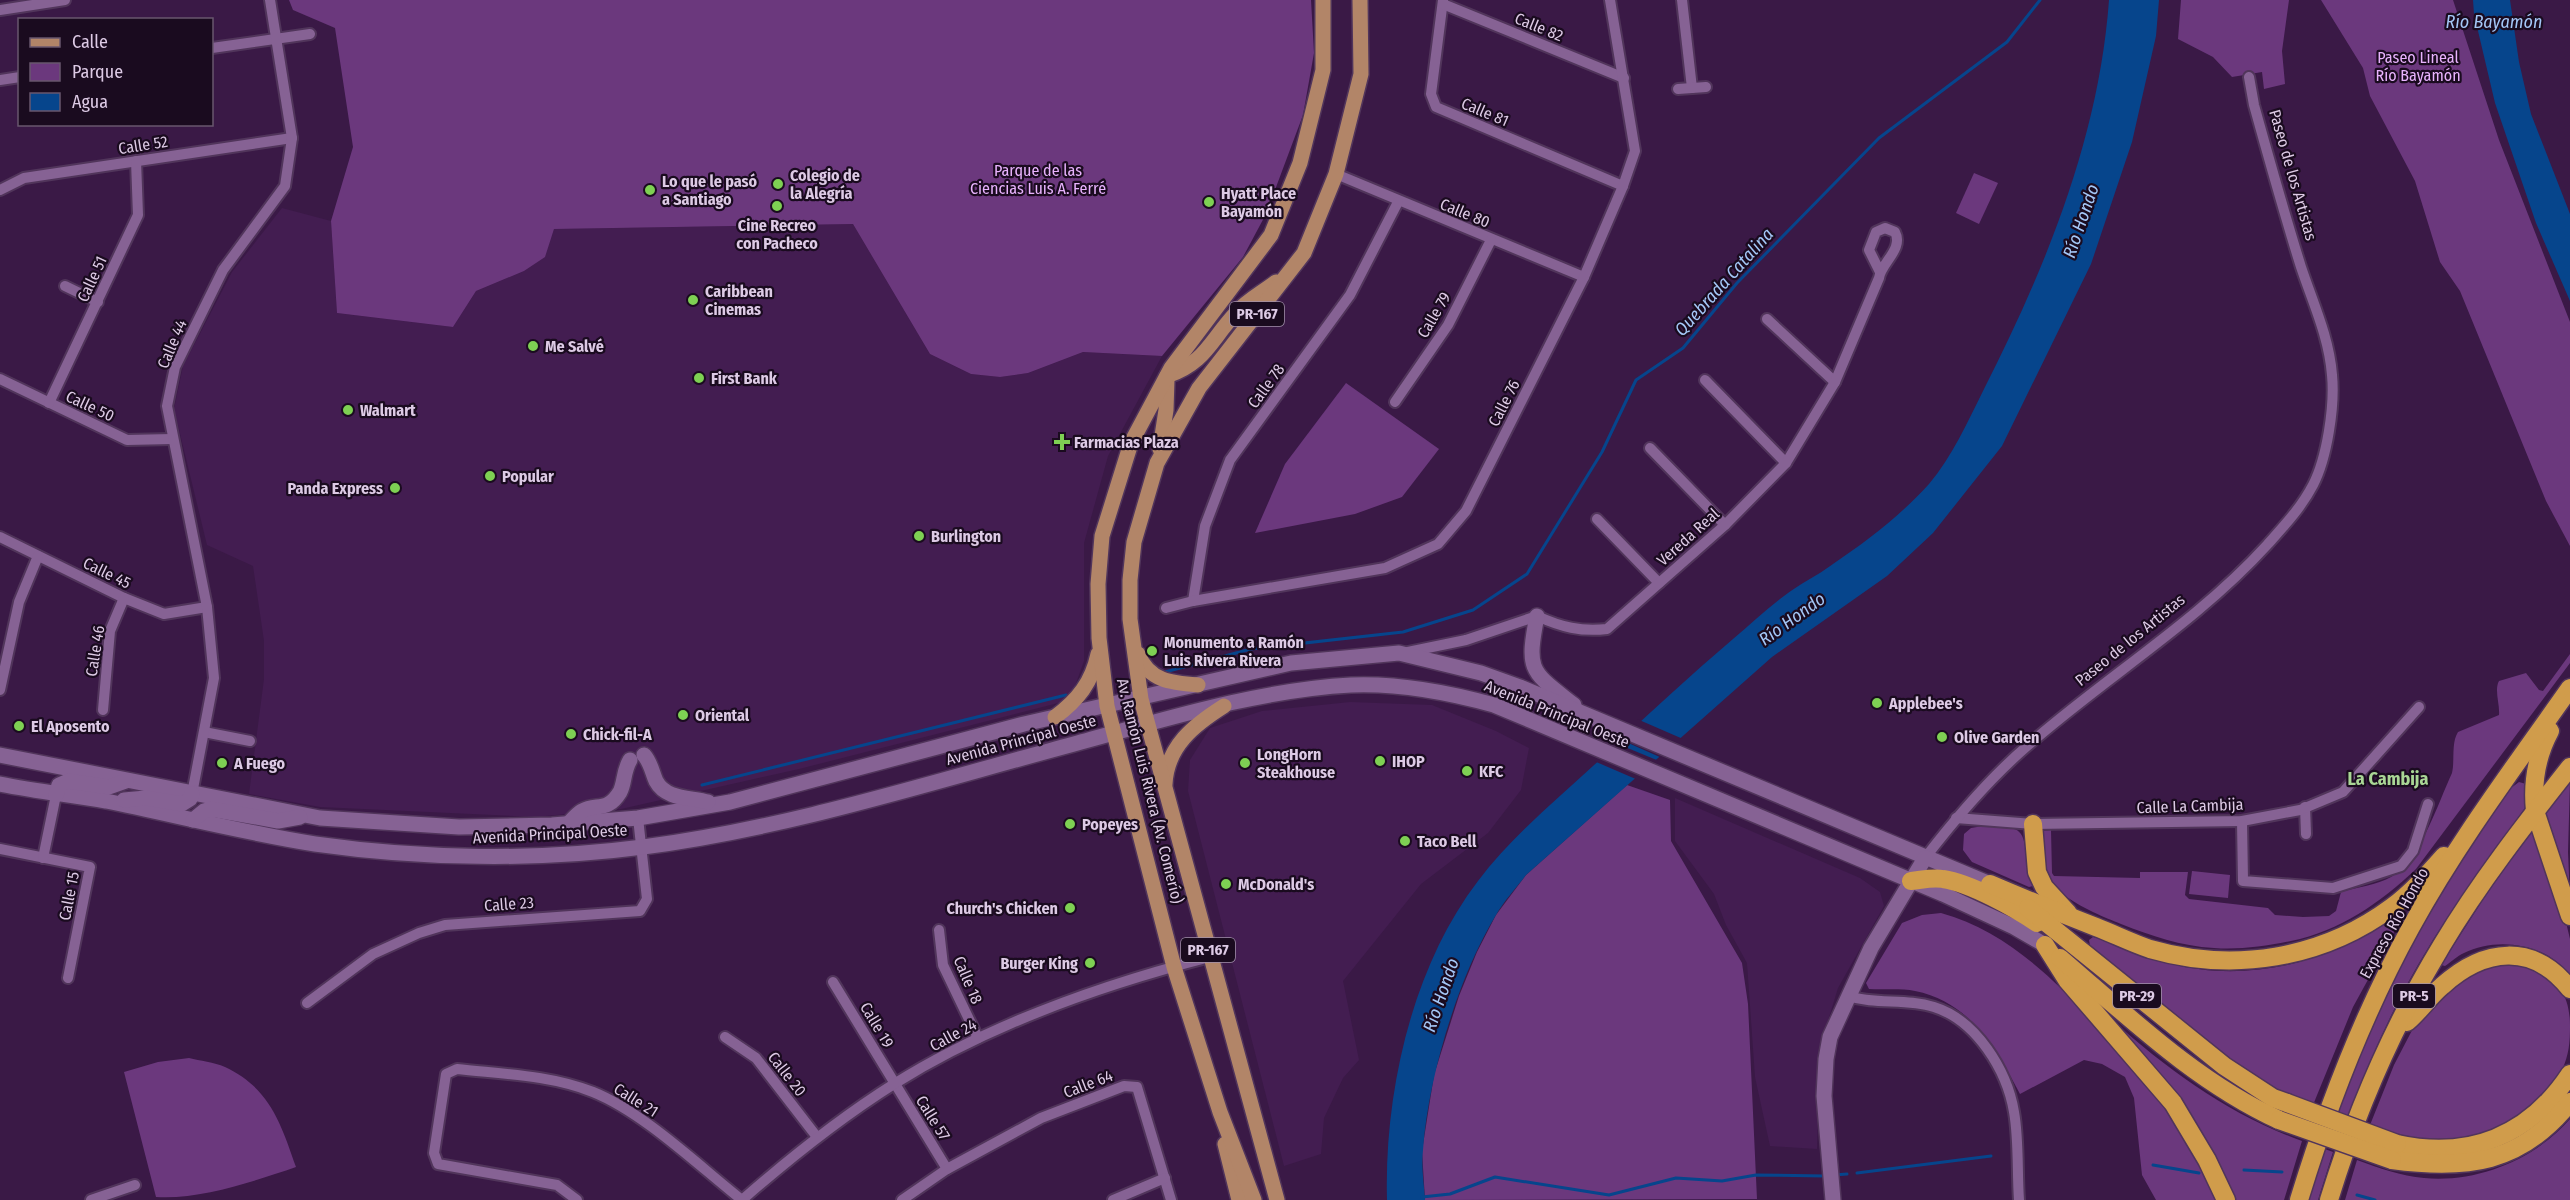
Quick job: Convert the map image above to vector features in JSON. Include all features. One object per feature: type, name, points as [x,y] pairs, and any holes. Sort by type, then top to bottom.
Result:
[{"type":"highway","name":"Expreso Río Hondo","points":[[2299,1200],[2341,1072],[2375,996],[2411,926],[2463,844],[2570,688]]},
{"type":"highway","points":[[2570,702],[2548,734],[2534,783],[2535,811],[2570,916]]},
{"type":"highway","name":"PR-5","points":[[2329,1200],[2376,1074],[2442,946],[2472,898],[2570,767]]},
{"type":"highway","points":[[2033,824],[2037,872],[2044,887],[2071,917]]},
{"type":"highway","points":[[1990,884],[2149,948],[2178,956],[2240,962],[2298,953],[2335,940],[2393,907],[2450,850],[2463,844]]},
{"type":"highway","points":[[1911,881],[1943,879],[1982,894],[2014,909],[2101,966]]},
{"type":"highway","name":"PR-29","points":[[1990,884],[2045,919],[2224,1066],[2273,1098],[2283,1112]]},
{"type":"highway","points":[[2045,945],[2067,980],[2173,1103],[2207,1160],[2226,1200]]},
{"type":"highway","name":"PR-29","points":[[2045,945],[2146,1032],[2189,1065],[2249,1105],[2283,1112],[2395,1152]]},
{"type":"highway","points":[[2397,1031],[2415,1016],[2444,984],[2466,969],[2490,958],[2510,955],[2534,959],[2551,969],[2570,989]]},
{"type":"highway","points":[[2395,1152],[2418,1148],[2445,1149],[2469,1146],[2514,1130],[2555,1096],[2570,1074]]},
{"type":"highway","points":[[2395,1152],[2445,1166],[2491,1158],[2519,1146],[2543,1130],[2570,1102]]},
{"type":"main road","name":"Av. Ramón Luis Rivera (Av. Comerío)","points":[[1254,1200],[1220,1112],[1174,966],[1107,705],[1100,645],[1098,584],[1102,536],[1131,443],[1167,376],[1271,235],[1300,163],[1323,70],[1323,0]]},
{"type":"main road","name":"Av. Ramón Luis Rivera (Av. Comerío)","points":[[1277,1200],[1147,725],[1131,637],[1130,580],[1134,542],[1157,463],[1199,388],[1304,253],[1336,174],[1361,74],[1360,0]]},
{"type":"main road","points":[[1157,463],[1166,410],[1167,376],[1186,370],[1205,353],[1233,315],[1248,300],[1288,273]]},
{"type":"main road","points":[[1538,616],[1530,657],[1533,670],[1591,718]]},
{"type":"main road","points":[[1131,637],[1145,668],[1154,676],[1177,683],[1198,685]]},
{"type":"main road","points":[[1055,717],[1070,706],[1086,687],[1094,672],[1100,645]]},
{"type":"main road","name":"Avenida Principal Oeste","points":[[0,755],[308,816],[459,827],[568,824],[638,818],[713,805],[1055,717],[1291,663],[1399,654],[1482,673],[1990,884]]},
{"type":"main road","name":"Avenida Principal Oeste","points":[[0,784],[56,795],[106,801],[315,844],[419,854],[541,855],[641,848],[797,819],[1115,733],[1224,706],[1307,689],[1354,685],[1398,687],[1440,691],[1494,705],[1911,881],[1975,909],[2045,945]]},
{"type":"main road","points":[[1165,793],[1166,772],[1172,754],[1180,742],[1191,729],[1224,706]]},
{"type":"main road","points":[[568,824],[583,810],[602,808],[612,801],[622,787],[624,771],[637,757],[649,761],[657,783],[663,790],[682,798],[706,801],[713,805]]},
{"type":"main road","points":[[56,795],[59,785],[68,781],[109,787],[128,780]]},
{"type":"main road","points":[[106,801],[146,798],[182,804],[190,799],[192,794]]},
{"type":"main road","points":[[193,820],[204,811],[211,809],[278,821],[308,816]]},
{"type":"main road","name":"Paseo de los Artistas","points":[[1833,1200],[1824,1096],[1830,1037],[1871,948],[1925,858]]},
{"type":"main road","points":[[1220,1112],[1223,1138],[1239,1200]]},
{"type":"main road","points":[[1271,1182],[1286,1200]]},
{"type":"street","points":[[0,10],[65,0]]},
{"type":"street","name":"Calle 44","points":[[192,794],[214,678],[207,607],[167,406],[175,367],[223,270],[285,186],[292,138],[270,0]]},
{"type":"street","name":"Calle 76","points":[[1166,608],[1192,601],[1385,568],[1438,544],[1466,511],[1584,277],[1623,186],[1635,151],[1610,0]]},
{"type":"street","points":[[1682,0],[1692,88]]},
{"type":"street","name":"Calle 82","points":[[1443,2],[1624,78]]},
{"type":"street","name":"Calle 81","points":[[1443,2],[1431,94],[1436,107],[1623,186]]},
{"type":"street","points":[[213,48],[310,34]]},
{"type":"street","name":"Paseo de los Artistas","points":[[1925,858],[1956,818],[2025,748],[2238,577],[2288,522],[2314,484],[2324,449],[2331,410],[2330,356],[2327,338],[2301,267],[2248,77]]},
{"type":"street","points":[[0,80],[18,78]]},
{"type":"street","points":[[1678,89],[1706,87]]},
{"type":"street","name":"Calle 52","points":[[0,190],[24,178],[292,138]]},
{"type":"street","name":"Calle 51","points":[[49,403],[138,215],[136,161]]},
{"type":"street","name":"Calle 80","points":[[1336,174],[1398,202],[1584,277]]},
{"type":"street","name":"Calle 78","points":[[1192,601],[1205,526],[1230,460],[1350,295],[1398,202]]},
{"type":"street","name":"Calle 79","points":[[1395,402],[1448,325],[1491,240]]},
{"type":"street","name":"Vereda Real","points":[[1538,616],[1585,632],[1607,629],[1725,525],[1786,463],[1835,382],[1880,272]]},
{"type":"street","points":[[65,286],[98,302]]},
{"type":"street","points":[[1767,319],[1835,382]]},
{"type":"street","name":"Calle 50","points":[[0,379],[127,440],[172,439]]},
{"type":"street","points":[[1705,380],[1786,463]]},
{"type":"street","points":[[1650,448],[1725,525]]},
{"type":"street","points":[[1597,519],[1659,583]]},
{"type":"street","name":"Calle 45","points":[[0,537],[124,598],[164,614],[207,607]]},
{"type":"street","points":[[0,690],[19,602],[38,556]]},
{"type":"street","name":"Calle 46","points":[[103,710],[110,631],[124,598]]},
{"type":"street","points":[[1399,654],[1466,640],[1538,616]]},
{"type":"street","name":"Calle La Cambija","points":[[1956,818],[2033,824],[2242,821],[2305,807],[2343,792],[2419,707]]},
{"type":"street","points":[[204,732],[250,741]]},
{"type":"street","points":[[0,849],[43,858],[56,795]]},
{"type":"street","points":[[2242,821],[2243,881],[2333,888],[2401,866],[2413,851],[2428,804]]},
{"type":"street","points":[[2305,807],[2306,834]]},
{"type":"street","name":"Calle 23","points":[[307,1003],[373,954],[419,933],[445,925],[640,911],[647,899],[638,818]]},
{"type":"street","name":"Calle 15","points":[[43,858],[90,867],[68,978]]},
{"type":"street","name":"Calle 18","points":[[939,930],[943,965],[978,1038]]},
{"type":"street","name":"Calle 24","points":[[742,1200],[817,1137],[894,1084],[978,1038],[1041,1011],[1174,966],[1210,957]]},
{"type":"street","name":"Calle 19","points":[[833,982],[894,1084]]},
{"type":"street","points":[[1848,996],[1864,1001],[1898,1001],[1934,1007],[1965,1022],[1999,1068],[2014,1112],[2019,1200]]},
{"type":"street","name":"Calle 20","points":[[725,1037],[756,1058],[817,1137]]},
{"type":"street","name":"Calle 21","points":[[577,1200],[557,1185],[438,1164],[434,1153],[446,1074],[457,1069],[540,1078],[593,1092],[633,1113],[742,1200]]},
{"type":"street","name":"Calle 57","points":[[894,1084],[947,1169]]},
{"type":"street","name":"Calle 64","points":[[947,1169],[1041,1118],[1124,1086],[1137,1087],[1171,1200]]},
{"type":"street","points":[[902,1200],[947,1169]]},
{"type":"street","points":[[1113,1200],[1165,1178]]},
{"type":"street","points":[[91,1200],[135,1185]]},
{"type":"shaded area","points":[[282,208],[331,221],[337,313],[453,327],[476,291],[524,271],[544,257],[554,229],[853,224],[930,354],[971,374],[1000,377],[1028,373],[1083,352],[1162,356],[1108,456],[1084,543],[1084,661],[1070,700],[799,769],[621,809],[535,817],[320,807],[249,794],[264,679],[264,641],[253,566],[207,545],[174,409],[183,366],[232,272]]},
{"type":"shaded area","points":[[1350,702],[1432,705],[1496,731],[1529,748],[1521,790],[1488,833],[1421,884],[1343,981],[1359,1060],[1343,1078],[1324,1118],[1321,1154],[1284,1166],[1188,791],[1190,760],[1210,728],[1262,711]]},
{"type":"shaded area","points":[[1675,798],[1860,878],[1880,892],[1884,906],[1838,988],[1820,1047],[1817,1149],[1770,1146],[1755,1077],[1747,963],[1726,925],[1714,894],[1675,841]]},
{"type":"green space","name":"Parque de las Ciencias Luis A. Ferré","points":[[289,0],[1311,0],[1314,53],[1303,115],[1266,214],[1243,257],[1162,356],[1083,352],[1028,373],[1000,377],[971,374],[930,354],[853,224],[554,229],[545,257],[524,271],[476,291],[453,327],[337,313],[331,221],[353,147],[335,28],[293,10]]},
{"type":"green space","points":[[2181,0],[2289,0],[2282,51],[2285,84],[2264,89],[2262,72],[2232,77],[2213,57],[2178,39]]},
{"type":"green space","name":"Paseo Lineal Río Bayamón","points":[[2321,0],[2453,0],[2499,140],[2570,322],[2570,546],[2546,501],[2460,291],[2440,262],[2415,181],[2370,96],[2363,68]]},
{"type":"green space","points":[[1974,173],[1998,183],[1979,224],[1956,213]]},
{"type":"green space","points":[[1346,383],[1439,449],[1402,497],[1355,514],[1255,533],[1285,464]]},
{"type":"green space","points":[[2570,654],[2570,663],[2416,869],[2374,904],[2343,923],[2326,930],[2291,941],[2243,948],[2214,948],[2178,943],[2121,924],[2074,902],[2049,880],[2042,866],[2040,850],[2043,831],[2051,830],[2052,873],[2054,876],[2140,878],[2140,872],[2188,872],[2185,895],[2189,899],[2268,908],[2275,915],[2329,916],[2336,911],[2341,892],[2385,880],[2401,869],[2411,858],[2427,830],[2452,773],[2458,732],[2499,715],[2497,689],[2499,681],[2526,673],[2539,690],[2543,691]]},
{"type":"green space","points":[[2570,781],[2568,852],[2570,900],[2545,814]]},
{"type":"green space","points":[[2519,782],[2526,784],[2527,805],[2463,894],[2405,988],[2348,1118],[2335,1113],[2379,1003],[2457,863],[2511,788]]},
{"type":"green space","points":[[1627,785],[1670,800],[1671,841],[1742,963],[1748,1004],[1757,1199],[1425,1200],[1422,1151],[1434,1075],[1459,996],[1477,952],[1496,915],[1526,875]]},
{"type":"green space","points":[[2007,827],[2020,832],[2025,845],[2028,870],[2033,886],[2029,887],[1972,862],[1963,850],[1964,834],[1971,828]]},
{"type":"green space","points":[[2535,830],[2563,910],[2570,939],[2570,975],[2549,956],[2521,946],[2506,944],[2477,948],[2461,954],[2445,966],[2441,965],[2486,895],[2531,831]]},
{"type":"green space","points":[[2192,871],[2230,875],[2228,898],[2189,894]]},
{"type":"green space","points":[[2402,909],[2404,914],[2353,1007],[2313,1105],[2284,1095],[2244,1072],[2091,952],[2089,940],[2093,937],[2162,961],[2191,968],[2252,970],[2292,964],[2340,947]]},
{"type":"green space","points":[[1941,913],[1966,922],[2013,948],[2035,965],[2074,1002],[2146,1080],[2162,1101],[2188,1142],[2218,1200],[2156,1200],[2142,1175],[2134,1098],[2125,1077],[2102,1064],[2084,1060],[2020,1094],[1991,1044],[1966,1016],[1951,1005],[1915,991],[1869,989],[1866,983],[1902,923],[1922,915]]},
{"type":"green space","points":[[2516,964],[2539,972],[2556,984],[2562,992],[2569,1013],[2570,1038],[2566,1059],[2555,1082],[2545,1094],[2520,1116],[2492,1132],[2464,1140],[2440,1141],[2416,1138],[2370,1125],[2394,1065],[2421,1013],[2449,986],[2486,967]]},
{"type":"green space","points":[[2112,1020],[2156,1057],[2201,1090],[2250,1118],[2302,1141],[2284,1200],[2231,1200]]},
{"type":"green space","points":[[189,1058],[225,1067],[253,1085],[279,1122],[296,1167],[209,1193],[156,1197],[124,1072],[158,1062]]},
{"type":"green space","points":[[2570,1119],[2570,1200],[2345,1200],[2357,1160],[2415,1177],[2444,1179],[2465,1177],[2523,1157],[2540,1146]]},
{"type":"green space","points":[[2322,1148],[2333,1152],[2318,1200],[2307,1200]]},
{"type":"water","name":"Río Hondo","points":[[2109,0],[2159,0],[2156,36],[2132,142],[2091,264],[2002,446],[1933,533],[1887,576],[1772,657],[1526,875],[1499,910],[1482,940],[1469,968],[1447,1029],[1438,1060],[1426,1122],[1422,1162],[1425,1200],[1387,1200],[1387,1159],[1391,1117],[1397,1075],[1407,1033],[1419,992],[1436,952],[1455,915],[1478,881],[1492,863],[1540,814],[1717,653],[1777,601],[1858,546],[1907,506],[1929,484],[1952,451],[2007,343],[2066,200],[2094,101]]},
{"type":"water","name":"Río Bayamón","points":[[2473,0],[2510,0],[2519,62],[2531,114],[2570,214],[2570,301],[2536,223],[2495,103],[2474,14]]},
{"type":"pier","points":[[1637,719],[1683,739],[1662,758],[1617,738]]},
{"type":"pier","points":[[1613,742],[1659,761],[1638,780],[1594,761]]},
{"type":"waterway","name":"Quebrada Catalina","points":[[1165,672],[1251,649],[1403,632],[1473,610],[1527,574],[1602,452],[1636,380],[1683,348],[1737,283],[1879,138],[2007,42],[2040,0]]},
{"type":"waterway","points":[[702,785],[1066,695]]},
{"type":"waterway","points":[[1857,1173],[1991,1156]]},
{"type":"waterway","points":[[2153,1165],[2199,1173]]},
{"type":"waterway","points":[[2244,1170],[2282,1172]]},
{"type":"waterway","points":[[1834,1175],[1847,1174]]},
{"type":"waterway","points":[[1422,1197],[1450,1194],[1495,1177],[1609,1195],[1676,1178],[1722,1181],[1756,1175],[1825,1176]]},
{"type":"waterway","points":[[2357,1195],[2375,1200]]},
{"type":"place","name":"Colegio de la Alegría","points":[[778,184]]},
{"type":"place","name":"Lo que le pasó a Santiago","points":[[650,190]]},
{"type":"place","name":"Hyatt Place Bayamón","points":[[1209,202]]},
{"type":"place","name":"Cine Recreo con Pacheco","points":[[777,206]]},
{"type":"place","name":"Caribbean Cinemas","points":[[693,300]]},
{"type":"place","name":"Me Salvé","points":[[533,346]]},
{"type":"place","name":"First Bank","points":[[699,378]]},
{"type":"place","name":"Walmart","points":[[348,410]]},
{"type":"place","name":"Farmacias Plaza","points":[[1062,442]]},
{"type":"place","name":"Popular","points":[[490,476]]},
{"type":"place","name":"Panda Express","points":[[395,488]]},
{"type":"place","name":"Burlington","points":[[919,536]]},
{"type":"place","name":"Monumento a Ramón Luis Rivera Rivera","points":[[1152,651]]},
{"type":"place","name":"Applebee's","points":[[1877,703]]},
{"type":"place","name":"Oriental","points":[[683,715]]},
{"type":"place","name":"El Aposento","points":[[19,726]]},
{"type":"place","name":"Chick-fil-A","points":[[571,734]]},
{"type":"place","name":"Olive Garden","points":[[1942,737]]},
{"type":"place","name":"IHOP","points":[[1380,761]]},
{"type":"place","name":"A Fuego","points":[[222,763]]},
{"type":"place","name":"LongHorn Steakhouse","points":[[1245,763]]},
{"type":"place","name":"KFC","points":[[1467,771]]},
{"type":"place","name":"Popeyes","points":[[1070,824]]},
{"type":"place","name":"Taco Bell","points":[[1405,841]]},
{"type":"place","name":"McDonald's","points":[[1226,884]]},
{"type":"place","name":"Church's Chicken","points":[[1070,908]]},
{"type":"place","name":"Burger King","points":[[1090,963]]},
{"type":"district","name":"La Cambija","points":[[2388,779]]}]
